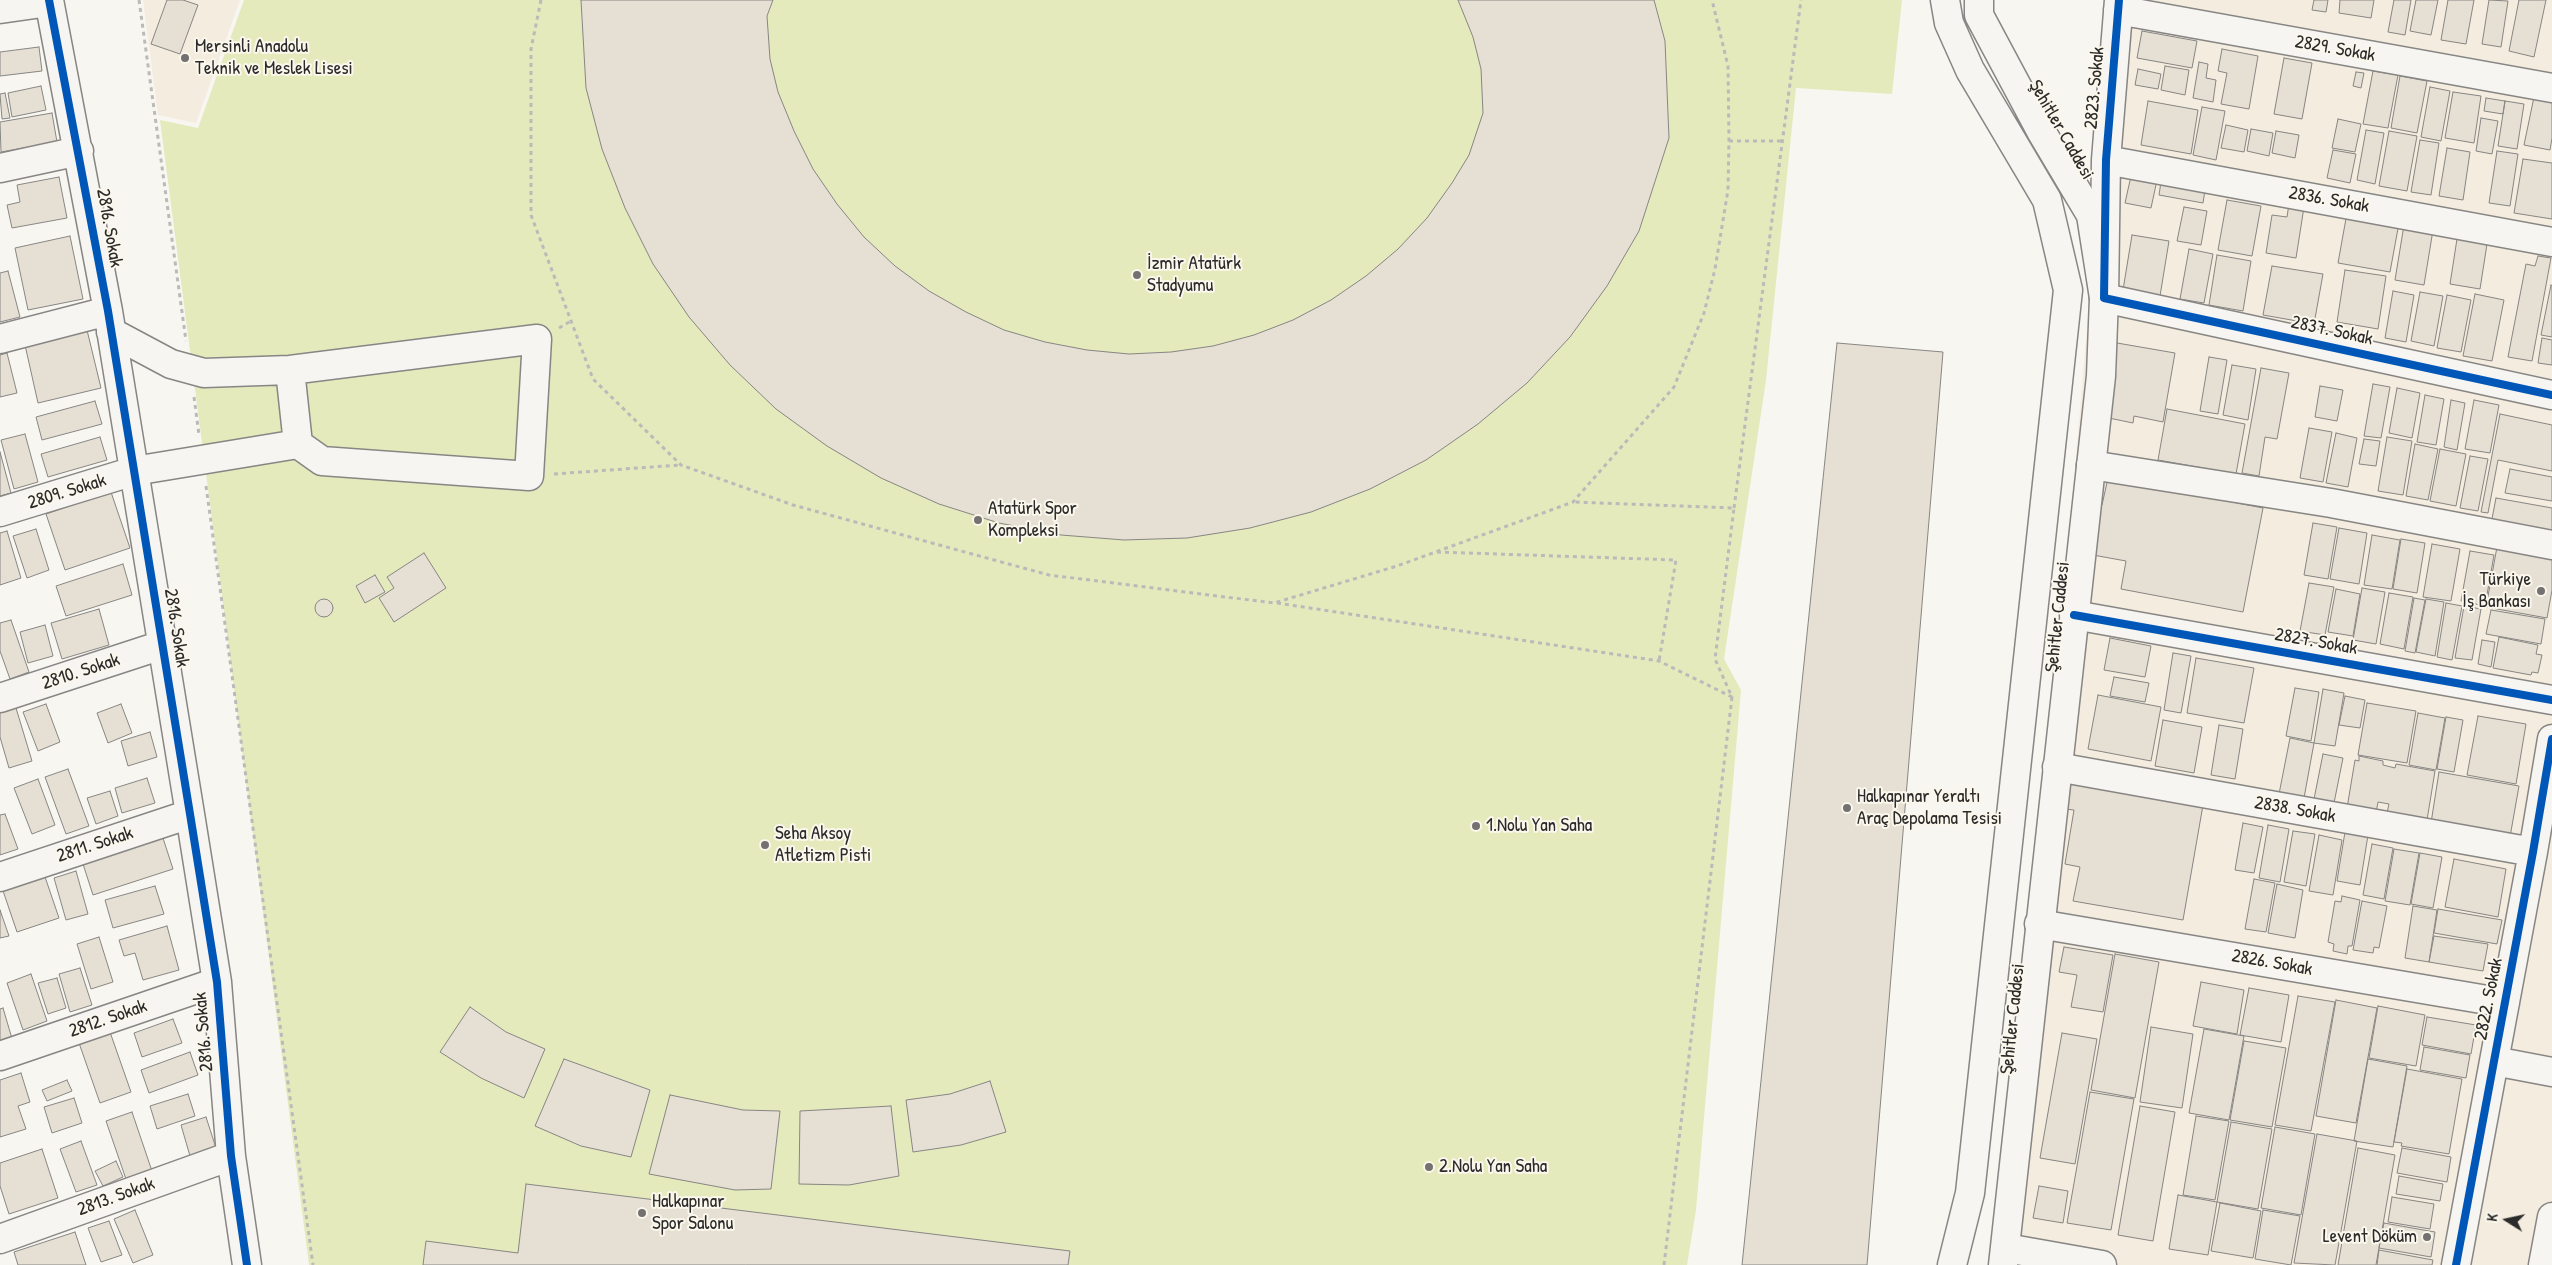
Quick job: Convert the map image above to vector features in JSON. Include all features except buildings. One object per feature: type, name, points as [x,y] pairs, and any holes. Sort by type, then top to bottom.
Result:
[{"type":"street","name":"Şehitler Caddesi","points":[[1946,0],[1949,23],[1970,70],[2047,200],[2068,290],[1970,1193],[1952,1265]]},
{"type":"street","name":"Şehitler Caddesi","points":[[1979,0],[1979,15],[2041,131],[2091,215],[2104,298],[2101,376],[2092,465],[2004,1256]]},
{"type":"street","points":[[0,9],[49,1]]},
{"type":"street","name":"2816. Sokak","points":[[49,1],[110,321],[190,814],[216,982],[231,1156],[247,1265]]},
{"type":"street","name":"2823. Sokak","points":[[2104,298],[2106,160],[2118,5]]},
{"type":"street","name":"2829. Sokak","points":[[2118,5],[2552,88]]},
{"type":"street","points":[[0,168],[79,151]]},
{"type":"street","name":"2836. Sokak","points":[[2106,160],[2552,242]]},
{"type":"street","name":"2837. Sokak","points":[[2104,298],[2552,395]]},
{"type":"street","points":[[0,339],[110,321],[172,364],[204,373],[226,374],[290,370],[536,339],[529,476],[322,461],[298,444],[290,370]]},
{"type":"street","name":"2809. Sokak","points":[[0,512],[134,471],[298,444]]},
{"type":"street","points":[[2092,465],[2331,502],[2552,545]]},
{"type":"street","name":"2827. Sokak","points":[[2074,615],[2552,700]]},
{"type":"street","name":"2810. Sokak","points":[[0,698],[162,645]]},
{"type":"street","name":"2822. Sokak","points":[[2456,1265],[2533,852],[2552,739]]},
{"type":"street","name":"2838. Sokak","points":[[2057,767],[2533,852]]},
{"type":"street","name":"2811. Sokak","points":[[0,877],[190,814]]},
{"type":"street","name":"2826. Sokak","points":[[2040,924],[2505,1003]]},
{"type":"street","name":"2812. Sokak","points":[[0,1056],[216,982]]},
{"type":"street","points":[[2494,1061],[2552,1072]]},
{"type":"street","name":"2813. Sokak","points":[[0,1239],[231,1156]]},
{"type":"street","points":[[2543,1265],[2552,1217]]},
{"type":"street","points":[[2004,1256],[2102,1265]]},
{"type":"path","points":[[139,0],[313,1265]]},
{"type":"path","points":[[542,0],[531,50],[531,215],[593,379],[680,465]]},
{"type":"path","points":[[1573,502],[1674,387],[1704,313],[1715,269],[1728,190],[1728,66],[1712,0]]},
{"type":"path","points":[[1664,1265],[1732,697],[1715,659],[1784,142],[1801,0]]},
{"type":"path","points":[[1729,140],[1784,142]]},
{"type":"path","points":[[529,476],[680,465],[793,505],[1049,575],[1274,603],[1658,661],[1732,697]]},
{"type":"path","points":[[1274,603],[1396,566],[1573,502],[1734,508]]},
{"type":"path","points":[[1435,552],[1676,560],[1658,661]]},
{"type":"shaded area","name":"Mersinli Anadolu Teknik ve Meslek Lisesi","points":[[143,0],[240,0],[196,123],[158,115]]},
{"type":"shaded area","points":[[2115,0],[2552,0],[2552,1265],[2007,1265]]},
{"type":"green space","name":"Atatürk Spor Kompleksi","points":[[244,0],[1902,0],[1892,94],[1796,88],[1766,380],[1724,659],[1741,690],[1696,1210],[1687,1265],[309,1265],[160,120],[198,128]]},
{"type":"cycle path","points":[[49,0],[108,311],[217,982],[231,1156],[247,1265]]},
{"type":"cycle path","points":[[2119,0],[2106,160],[2104,298],[2552,395]]},
{"type":"cycle path","points":[[2074,615],[2552,700]]},
{"type":"cycle path","points":[[2456,1265],[2533,852],[2552,739]]},
{"type":"place","name":"Mersinli Anadolu Teknik ve Meslek Lisesi","points":[[185,58]]},
{"type":"place","name":"İzmir Atatürk Stadyumu","points":[[1137,275]]},
{"type":"place","name":"Atatürk Spor Kompleksi","points":[[978,520]]},
{"type":"place","name":"Türkiye İş Bankası","points":[[2541,591]]},
{"type":"place","name":"Halkapınar Yeraltı Araç Depolama Tesisi","points":[[1847,808]]},
{"type":"place","name":"1.Nolu Yan Saha","points":[[1476,826]]},
{"type":"place","name":"Seha Aksoy Atletizm Pisti","points":[[765,845]]},
{"type":"place","name":"2.Nolu Yan Saha","points":[[1429,1167]]},
{"type":"place","name":"Halkapınar Spor Salonu","points":[[642,1213]]},
{"type":"place","name":"Levent Döküm","points":[[2427,1237]]}]
